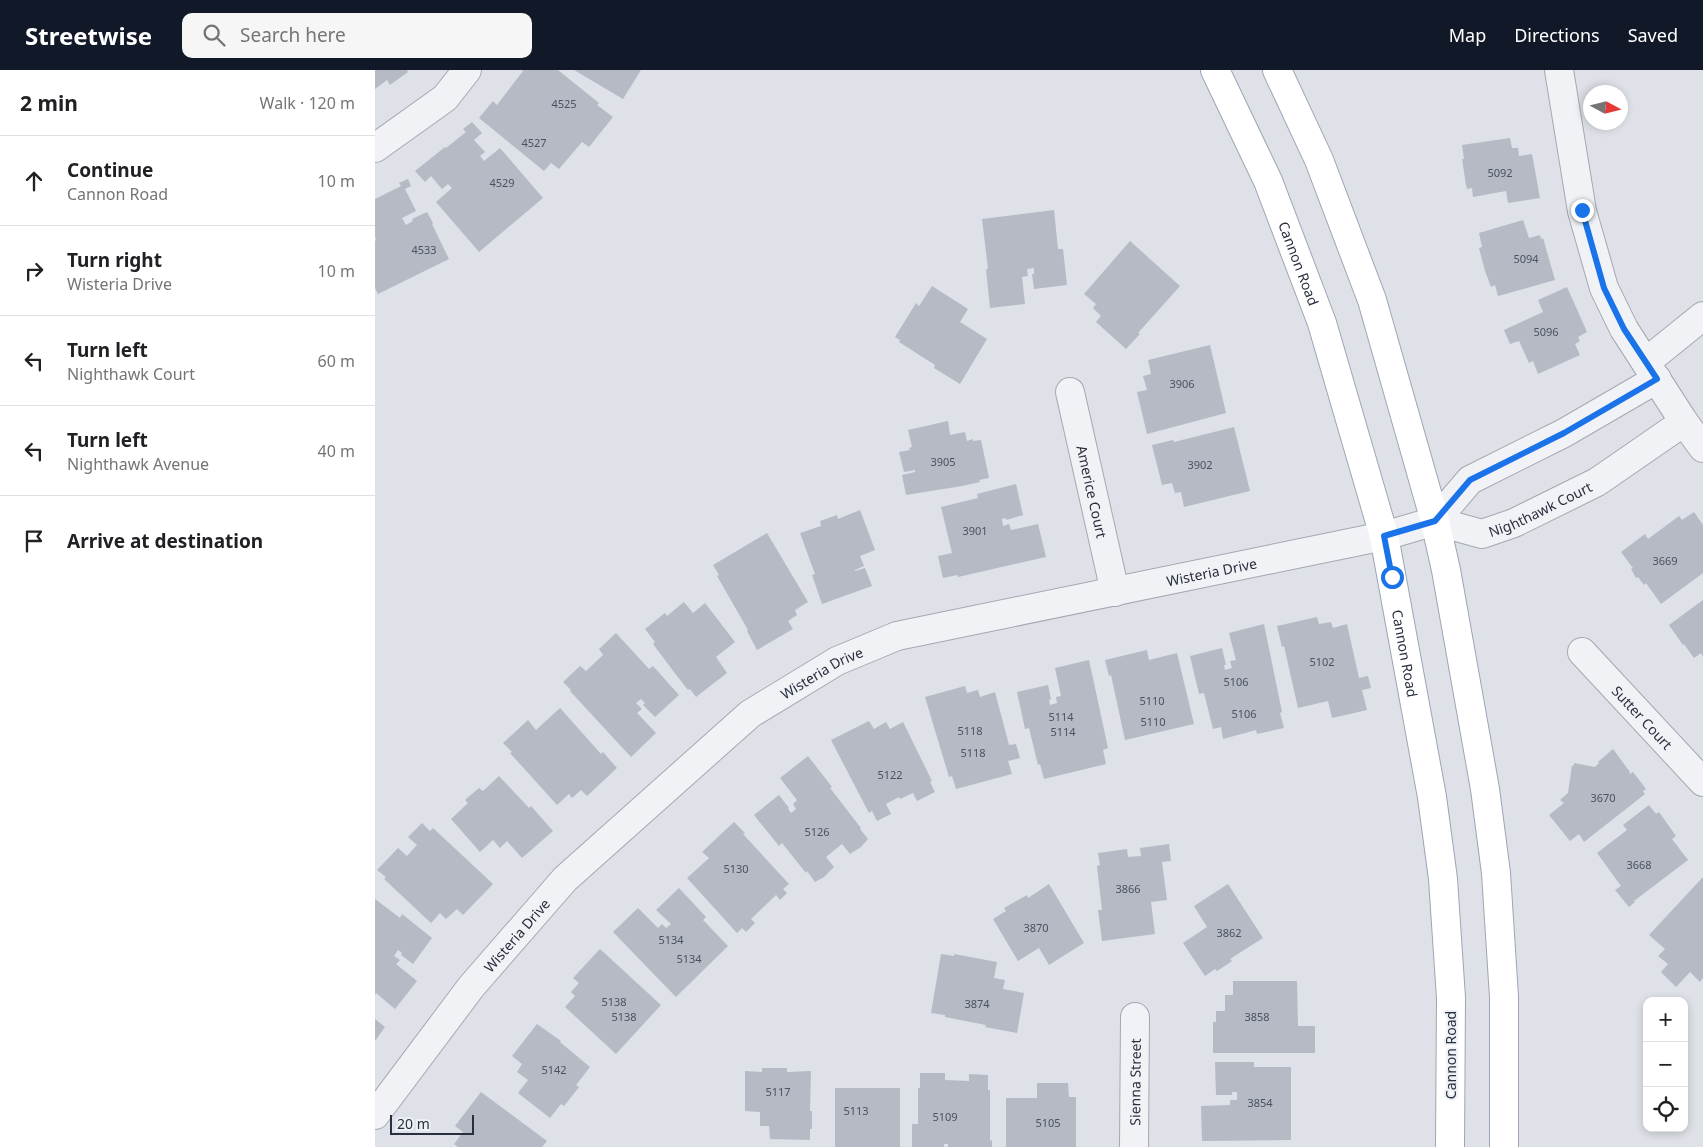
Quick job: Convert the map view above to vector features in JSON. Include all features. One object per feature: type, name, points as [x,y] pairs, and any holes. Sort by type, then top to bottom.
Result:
[{"type":"main road","name":"Cannon Road","points":[[1215,70],[1268,181],[1322,323],[1384,536],[1432,797],[1443,879],[1451,998],[1450,1147]]},
{"type":"main road","points":[[1277,70],[1319,160],[1372,300],[1435,521],[1458,632],[1485,790],[1496,873],[1504,997],[1504,1147]]},
{"type":"street","points":[[375,148],[445,98],[467,70]]},
{"type":"street","points":[[1559,70],[1582,210],[1604,288],[1624,329],[1683,422],[1703,448]]},
{"type":"street","points":[[1435,521],[1470,480],[1564,433],[1651,370],[1703,316]]},
{"type":"street","name":"Americe Court","points":[[1070,392],[1115,592]]},
{"type":"street","name":"Nighthawk Court","points":[[1435,521],[1482,534],[1514,523],[1597,482],[1683,422]]},
{"type":"street","name":"Wisteria Drive","points":[[375,1115],[471,986],[565,879],[750,714],[837,662],[897,636],[1384,536],[1435,521]]},
{"type":"street","name":"Sutter Court","points":[[1582,652],[1703,782]]},
{"type":"street","name":"Sienna Street","points":[[1134,1147],[1135,1017]]},
{"type":"building","points":[[375,70],[407,70],[408,72],[390,85],[387,80],[375,89]]},
{"type":"building","points":[[522,70],[558,70],[599,103],[597,105],[613,117],[589,147],[582,142],[559,169],[551,163],[544,171],[479,118],[493,101],[497,105]]},
{"type":"building","points":[[574,70],[641,70],[623,99]]},
{"type":"building","points":[[472,122],[482,133],[474,140],[485,152],[480,156],[484,161],[500,148],[543,198],[479,252],[436,202],[452,188],[448,184],[442,189],[431,176],[425,182],[415,171],[466,132],[463,129]]},
{"type":"building","points":[[1510,138],[1512,148],[1518,148],[1519,156],[1532,154],[1540,198],[1508,203],[1506,191],[1473,197],[1472,188],[1467,189],[1466,185],[1462,145]]},
{"type":"building","points":[[408,179],[411,186],[405,189],[416,211],[402,218],[406,225],[413,221],[412,219],[427,212],[449,259],[378,294],[375,288],[375,199],[401,186],[399,183]]},
{"type":"building","points":[[1054,210],[1058,249],[1063,249],[1067,285],[1034,289],[1032,274],[1034,274],[1034,268],[1027,269],[1028,276],[1022,277],[1025,304],[990,308],[982,219]]},
{"type":"building","points":[[1523,220],[1529,238],[1540,235],[1541,239],[1543,238],[1555,280],[1498,296],[1495,285],[1491,287],[1485,271],[1479,248],[1482,247],[1479,233]]},
{"type":"building","points":[[1130,241],[1180,286],[1126,349],[1096,322],[1101,316],[1093,308],[1096,304],[1084,294]]},
{"type":"building","points":[[932,286],[968,309],[960,322],[987,339],[960,384],[934,368],[935,365],[899,342],[900,340],[895,337],[916,303],[919,306]]},
{"type":"building","points":[[1567,287],[1587,332],[1578,337],[1580,341],[1575,344],[1580,355],[1538,374],[1533,361],[1529,363],[1519,341],[1510,344],[1504,330],[1543,312],[1538,300]]},
{"type":"building","points":[[1210,345],[1226,413],[1147,434],[1137,392],[1147,390],[1143,376],[1151,374],[1148,360]]},
{"type":"building","points":[[948,421],[950,435],[965,432],[967,441],[973,439],[973,441],[981,440],[989,478],[962,486],[906,495],[902,475],[915,472],[915,470],[904,472],[899,452],[910,450],[909,448],[912,447],[908,430]]},
{"type":"building","points":[[1234,427],[1250,491],[1184,507],[1181,492],[1175,493],[1172,483],[1162,485],[1152,445],[1173,440],[1174,442]]},
{"type":"building","points":[[1016,484],[1023,515],[1006,520],[1006,518],[1002,519],[1003,526],[1009,524],[1011,530],[1038,524],[1046,557],[958,577],[957,575],[943,578],[938,556],[952,553],[941,507],[978,498],[977,494]]},
{"type":"building","points":[[860,510],[875,550],[860,556],[864,566],[855,571],[865,568],[872,586],[822,604],[812,575],[815,574],[800,533],[821,526],[820,521],[837,515],[838,519]]},
{"type":"building","points":[[1694,512],[1703,525],[1703,573],[1661,604],[1646,583],[1644,585],[1638,577],[1636,578],[1631,569],[1633,568],[1621,552],[1645,534],[1648,539],[1679,516],[1682,520]]},
{"type":"building","points":[[767,533],[808,602],[795,610],[797,615],[788,621],[793,629],[757,650],[748,630],[717,576],[719,575],[713,565]]},
{"type":"building","points":[[1703,600],[1703,657],[1701,653],[1694,658],[1669,625]]},
{"type":"building","points":[[684,602],[693,613],[705,603],[735,642],[716,657],[727,673],[696,697],[690,689],[688,690],[653,644],[655,642],[645,629],[665,613],[667,616]]},
{"type":"building","points":[[1317,617],[1319,624],[1331,622],[1333,628],[1347,624],[1359,678],[1368,676],[1371,688],[1362,690],[1367,710],[1332,718],[1328,701],[1298,708],[1284,646],[1282,647],[1277,626]]},
{"type":"building","points":[[1264,624],[1284,728],[1257,734],[1256,730],[1223,739],[1221,727],[1213,729],[1204,693],[1199,694],[1190,656],[1222,648],[1226,665],[1224,665],[1225,670],[1232,668],[1230,661],[1236,660],[1229,633]]},
{"type":"building","points":[[616,633],[649,669],[653,666],[679,695],[655,717],[643,705],[645,703],[641,699],[636,703],[642,709],[637,713],[656,733],[631,757],[563,682],[580,666],[586,671],[603,655],[599,649]]},
{"type":"building","points":[[1147,650],[1149,660],[1177,653],[1194,724],[1125,740],[1111,675],[1109,676],[1105,660]]},
{"type":"building","points":[[1089,660],[1108,748],[1103,750],[1106,764],[1044,779],[1040,764],[1038,765],[1029,728],[1025,729],[1017,692],[1048,685],[1051,699],[1049,700],[1050,705],[1057,703],[1056,697],[1061,696],[1055,668]]},
{"type":"building","points":[[965,686],[967,693],[978,690],[980,697],[995,692],[1009,745],[1016,744],[1020,758],[1008,761],[1012,774],[956,789],[952,776],[949,777],[925,697]]},
{"type":"building","points":[[560,708],[601,754],[603,752],[617,768],[587,796],[581,790],[572,798],[569,794],[557,805],[503,743],[528,720],[536,730]]},
{"type":"building","points":[[869,721],[874,729],[886,722],[890,729],[903,722],[932,781],[930,782],[935,792],[917,801],[913,793],[900,799],[899,797],[886,804],[891,814],[877,821],[872,811],[869,813],[831,740]]},
{"type":"building","points":[[1613,749],[1629,773],[1633,772],[1646,789],[1643,791],[1645,794],[1584,842],[1579,834],[1570,841],[1549,815],[1564,803],[1560,800],[1568,793],[1572,765],[1574,766],[1574,763],[1595,767]]},
{"type":"building","points":[[808,756],[868,839],[861,847],[850,854],[842,844],[826,857],[834,867],[824,877],[815,882],[782,843],[779,846],[754,815],[779,795],[791,813],[796,809],[793,804],[797,800],[780,778]]},
{"type":"building","points":[[499,776],[529,808],[531,806],[553,831],[522,858],[507,841],[500,848],[493,840],[480,852],[451,819],[468,803],[465,800],[479,788],[483,791]]},
{"type":"building","points":[[1649,805],[1656,814],[1659,812],[1676,836],[1672,839],[1688,860],[1634,901],[1629,907],[1615,890],[1621,886],[1597,853],[1627,830],[1623,825]]},
{"type":"building","points":[[734,822],[789,884],[783,889],[787,893],[780,900],[776,895],[751,919],[755,923],[746,932],[742,928],[737,933],[687,878],[709,858],[702,852]]},
{"type":"building","points":[[422,823],[430,831],[433,828],[493,884],[463,915],[457,909],[446,919],[440,913],[431,923],[384,879],[386,877],[377,870],[398,848],[407,856],[417,845],[408,837]]},
{"type":"building","points":[[1169,844],[1171,861],[1162,862],[1167,900],[1151,902],[1155,934],[1102,941],[1098,910],[1102,910],[1097,866],[1100,865],[1098,853],[1127,849],[1128,857],[1141,856],[1140,848]]},
{"type":"building","points":[[1703,877],[1703,978],[1700,982],[1690,972],[1676,987],[1661,972],[1668,964],[1658,956],[1665,949],[1649,935]]},
{"type":"building","points":[[1049,884],[1084,943],[1049,965],[1039,948],[1018,961],[993,919],[1006,911],[1004,908],[1027,895],[1028,898]]},
{"type":"building","points":[[1228,884],[1263,938],[1230,959],[1232,961],[1217,971],[1215,969],[1205,976],[1183,943],[1207,927],[1194,906]]},
{"type":"building","points":[[679,888],[706,917],[703,920],[728,946],[676,997],[613,932],[638,908],[658,928],[662,924],[666,928],[671,924],[656,910]]},
{"type":"building","points":[[375,899],[400,918],[402,914],[432,938],[413,964],[401,955],[402,953],[398,950],[394,956],[400,960],[396,964],[417,981],[395,1009],[376,993],[375,995]]},
{"type":"building","points":[[600,949],[661,1005],[616,1054],[565,1007],[575,996],[571,992],[579,983],[573,978]]},
{"type":"building","points":[[941,954],[954,956],[954,954],[997,962],[994,978],[1005,980],[1003,989],[1024,993],[1017,1033],[931,1013]]},
{"type":"building","points":[[1233,981],[1297,981],[1298,1026],[1315,1026],[1315,1053],[1213,1053],[1213,1022],[1216,1022],[1216,1011],[1225,1011],[1225,995],[1233,995]]},
{"type":"building","points":[[375,1019],[385,1027],[375,1041]]},
{"type":"building","points":[[537,1024],[561,1041],[590,1067],[576,1085],[579,1087],[564,1106],[561,1104],[550,1118],[518,1093],[528,1080],[517,1072],[522,1064],[512,1056]]},
{"type":"building","points":[[1215,1062],[1254,1062],[1254,1067],[1291,1067],[1291,1140],[1202,1141],[1201,1106],[1230,1105],[1230,1100],[1237,1100],[1237,1092],[1232,1092],[1232,1095],[1216,1095]]},
{"type":"building","points":[[762,1068],[787,1068],[787,1072],[811,1071],[810,1111],[812,1111],[812,1129],[810,1129],[810,1140],[770,1139],[769,1126],[760,1126],[760,1112],[745,1111],[745,1071],[762,1072]]},
{"type":"building","points":[[920,1073],[945,1073],[945,1080],[969,1081],[969,1074],[988,1075],[988,1090],[990,1090],[990,1141],[992,1140],[992,1147],[948,1147],[948,1144],[944,1144],[944,1147],[912,1147],[912,1124],[918,1124]]},
{"type":"building","points":[[1037,1083],[1068,1083],[1069,1097],[1076,1097],[1076,1147],[1006,1147],[1006,1098],[1037,1098]]},
{"type":"building","points":[[835,1088],[900,1088],[900,1147],[835,1147]]},
{"type":"building","points":[[481,1092],[547,1141],[542,1147],[458,1147],[454,1144],[463,1132],[455,1126]]},
{"type":"route","points":[[1392,577],[1384,536],[1435,521],[1470,480],[1564,433],[1657,379],[1624,329],[1604,288],[1582,210]]}]
